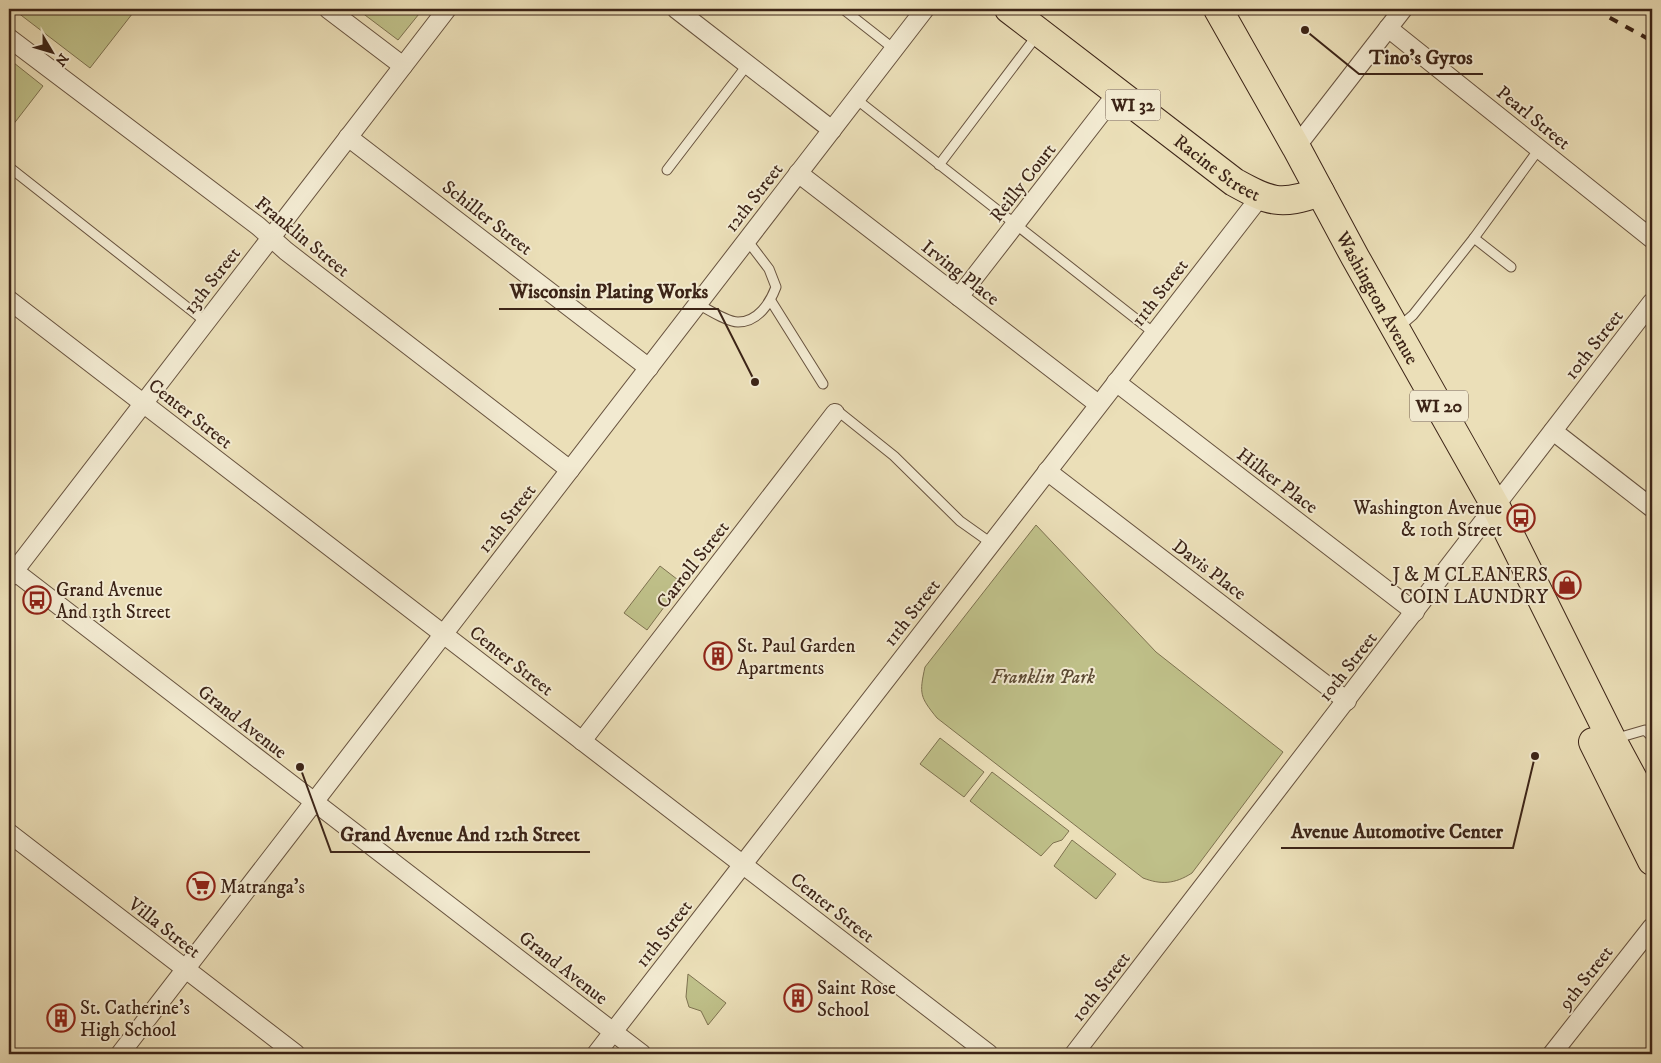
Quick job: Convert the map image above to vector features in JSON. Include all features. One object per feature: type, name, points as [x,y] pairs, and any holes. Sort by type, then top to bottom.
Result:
[{"type":"main road","name":"Racine Street","points":[[1009,9],[1234,182],[1260,197],[1284,202],[1320,192]]},
{"type":"main road","name":"Washington Avenue","points":[[1218,9],[1496,507],[1612,740],[1650,810]]},
{"type":"main road","name":"Washington Avenue","points":[[1563,642],[1565,680],[1618,794],[1652,861]]},
{"type":"street","points":[[328,9],[403,66]]},
{"type":"street","name":"13th Street","points":[[11,572],[447,9]]},
{"type":"street","points":[[676,9],[832,130]]},
{"type":"street","name":"12th Street","points":[[120,1054],[926,9]]},
{"type":"street","points":[[1296,147],[1403,9]]},
{"type":"street","name":"Pearl Street","points":[[1388,28],[1652,240]]},
{"type":"street","name":"Franklin Street","points":[[9,38],[243,215],[286,251],[570,470]]},
{"type":"street","name":"Reilly Court","points":[[960,297],[1117,93]]},
{"type":"street","name":"Schiller Street","points":[[348,137],[649,368]]},
{"type":"street","name":"Irving Place","points":[[798,173],[1098,404]]},
{"type":"street","name":"11th Street","points":[[596,1054],[1260,197]]},
{"type":"street","name":"Center Street","points":[[9,300],[989,1054]]},
{"type":"street","name":"10th Street","points":[[1074,1054],[1652,302]]},
{"type":"street","name":"Hilker Place","points":[[1116,382],[1415,612]]},
{"type":"street","name":"Carroll Street","points":[[582,741],[835,413]]},
{"type":"street","points":[[1553,432],[1652,508]]},
{"type":"street","name":"Davis Place","points":[[1047,471],[1347,701]]},
{"type":"street","name":"Grand Avenue","points":[[11,572],[315,802],[642,1054]]},
{"type":"street","name":"Villa Street","points":[[9,833],[296,1054]]},
{"type":"street","name":"9th Street","points":[[1552,1054],[1652,927]]},
{"type":"lane","points":[[843,9],[894,50]]},
{"type":"lane","points":[[939,165],[1039,32]]},
{"type":"lane","points":[[667,170],[748,64]]},
{"type":"lane","points":[[856,99],[1154,333]]},
{"type":"lane","points":[[1396,330],[1413,315],[1474,238],[1539,149]]},
{"type":"lane","points":[[9,167],[206,322]]},
{"type":"lane","points":[[1474,238],[1511,267]]},
{"type":"lane","points":[[698,304],[736,322],[749,320],[761,312],[771,301],[776,287],[769,269],[747,240]]},
{"type":"lane","points":[[771,301],[823,384]]},
{"type":"lane","points":[[835,413],[839,412],[857,425],[894,456],[960,521],[991,543]]},
{"type":"lane","points":[[1612,740],[1645,730],[1652,737]]},
{"type":"green space","points":[[13,9],[136,9],[90,68]]},
{"type":"green space","points":[[357,9],[423,9],[398,40]]},
{"type":"green space","points":[[9,59],[43,86],[9,130]]},
{"type":"green space","name":"Franklin Park","points":[[1036,525],[1156,652],[1283,752],[1192,873],[1180,879],[1156,882],[1143,878],[937,718],[924,700],[922,683],[925,667]]},
{"type":"green space","points":[[660,566],[682,583],[647,630],[624,613]]},
{"type":"green space","points":[[940,738],[984,772],[964,797],[920,764]]},
{"type":"green space","points":[[992,772],[1069,831],[1062,840],[1053,843],[1041,856],[970,801]]},
{"type":"green space","points":[[1072,840],[1116,874],[1096,899],[1054,866]]},
{"type":"green space","points":[[688,974],[726,1003],[708,1025],[701,1011],[689,1007],[686,997]]},
{"type":"railway","points":[[1594,9],[1652,41]]},
{"type":"place","name":"Tino's Gyros","points":[[1305,30]]},
{"type":"place","name":"Wisconsin Plating Works","points":[[755,382]]},
{"type":"place","name":"Washington Avenue & 10th Street","points":[[1521,518]]},
{"type":"place","name":"J & M CLEANERS COIN LAUNDRY","points":[[1567,585]]},
{"type":"place","name":"Grand Avenue And 13th Street","points":[[37,600]]},
{"type":"place","name":"St. Paul Garden Apartments","points":[[718,656]]},
{"type":"place","name":"Avenue Automotive Center","points":[[1535,756]]},
{"type":"place","name":"Grand Avenue And 12th Street","points":[[300,767]]},
{"type":"place","name":"Matranga's","points":[[201,886]]},
{"type":"place","name":"Saint Rose School","points":[[798,998]]},
{"type":"place","name":"St. Catherine's High School","points":[[61,1018]]}]
